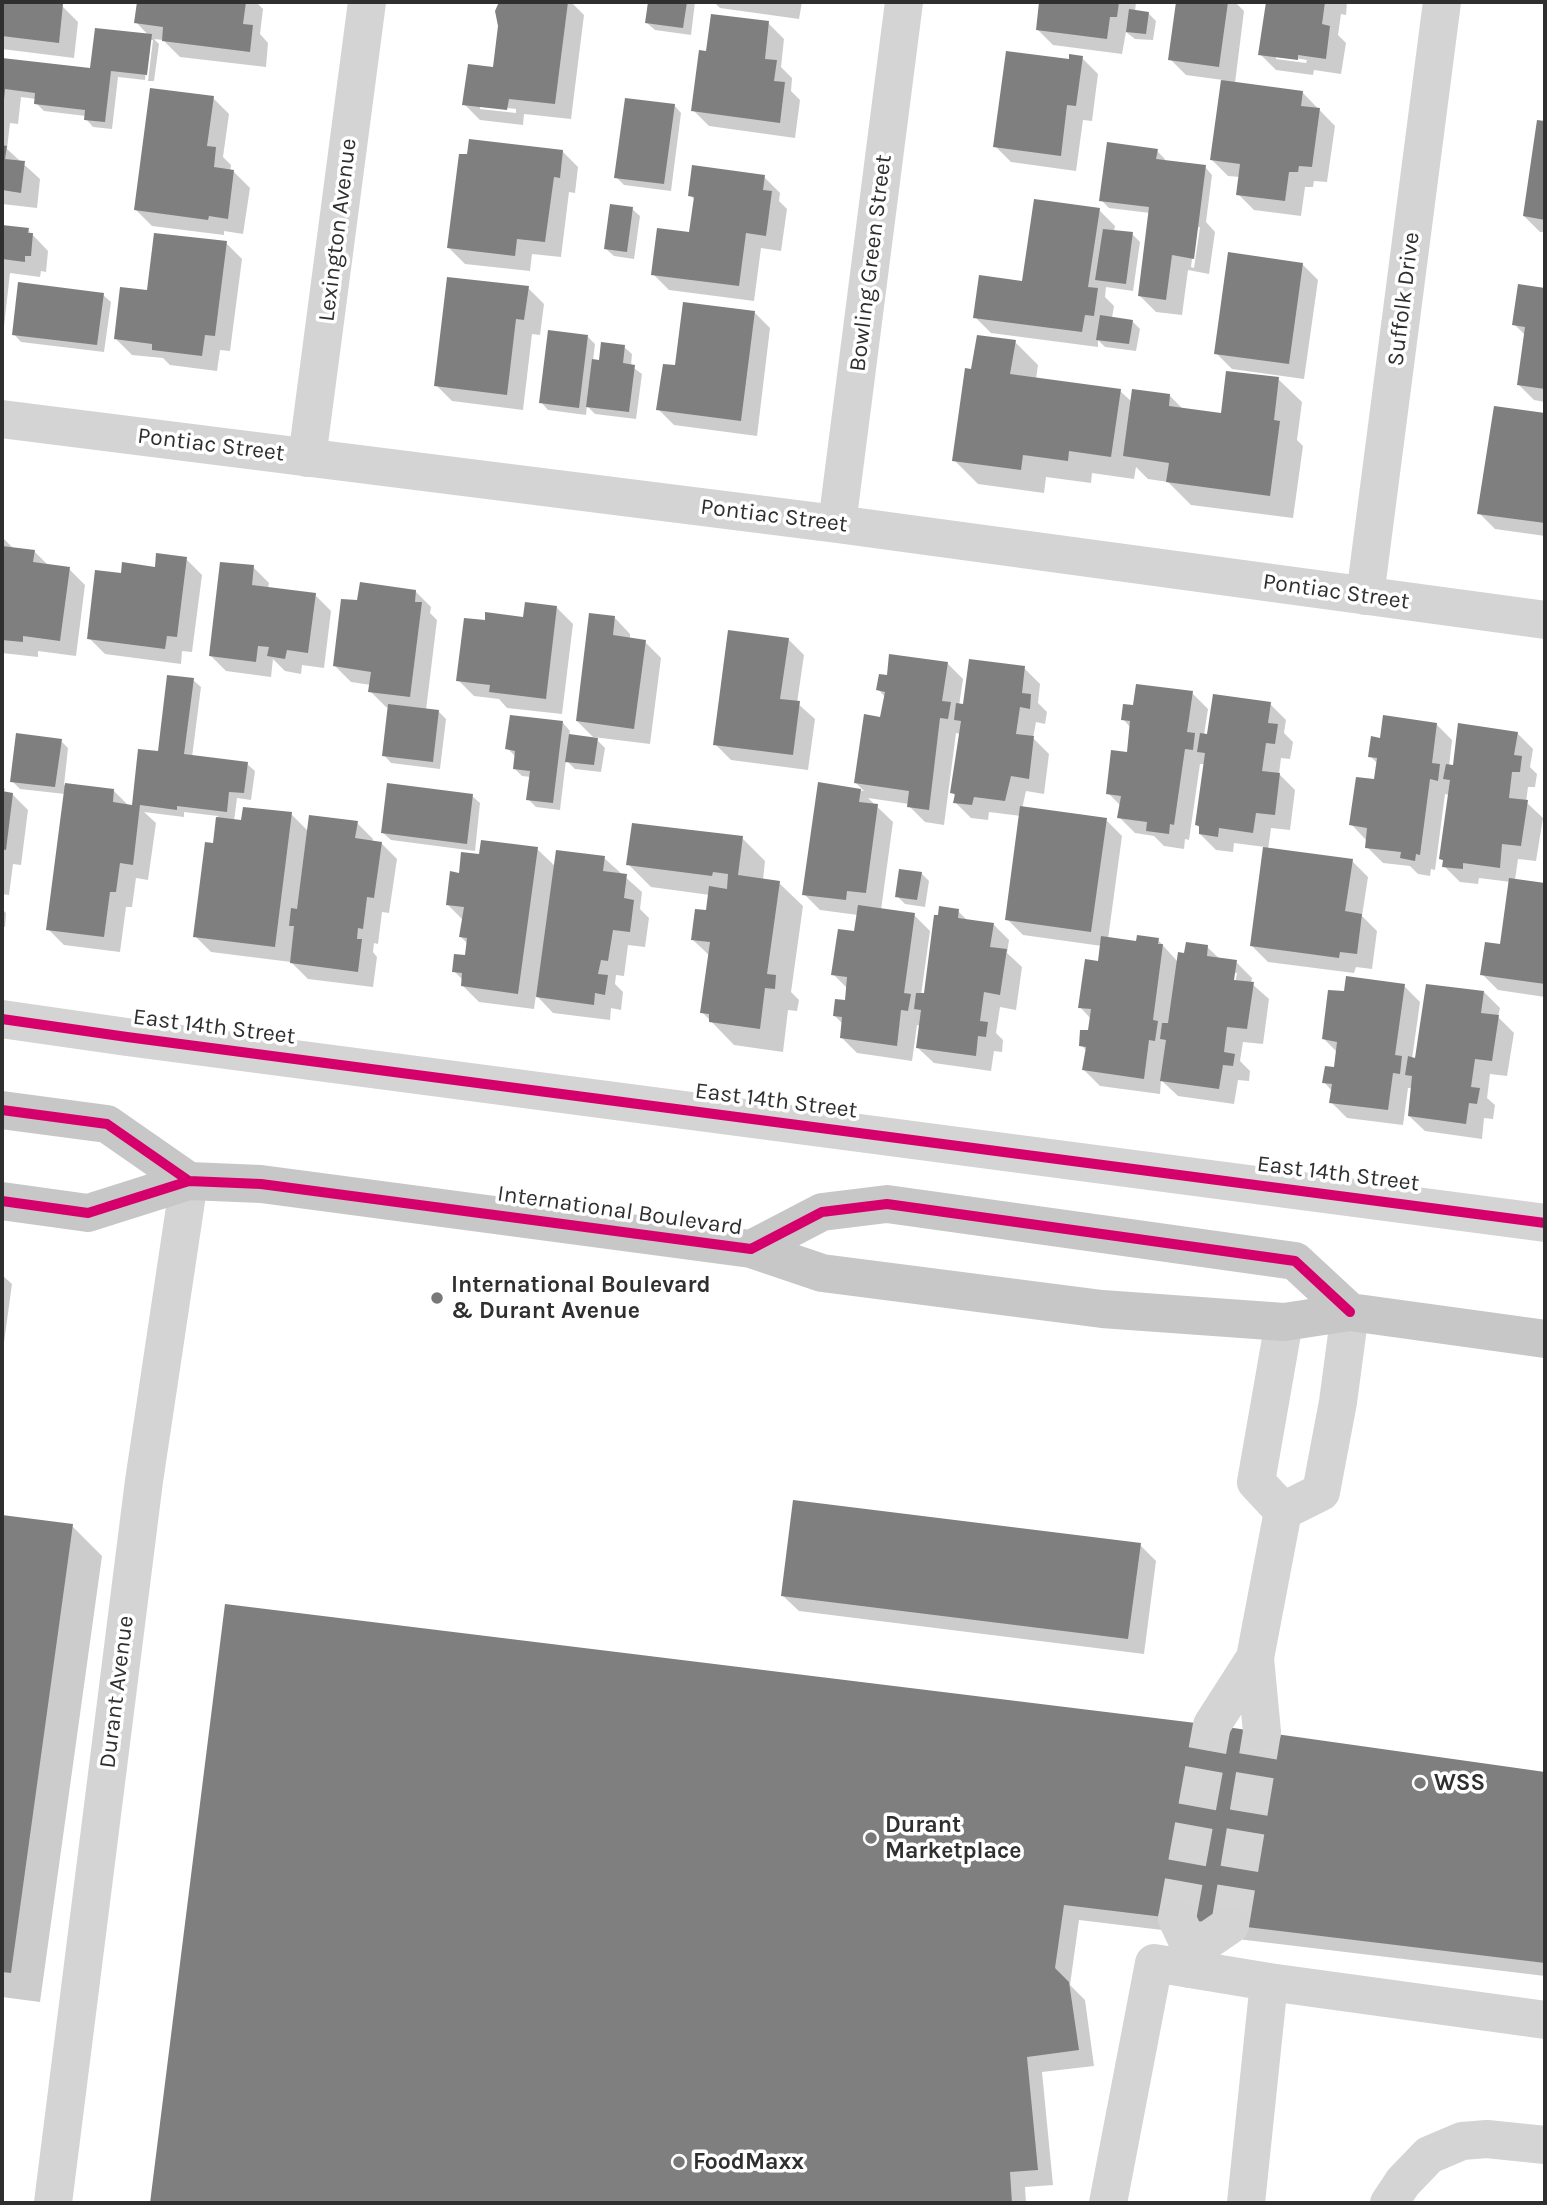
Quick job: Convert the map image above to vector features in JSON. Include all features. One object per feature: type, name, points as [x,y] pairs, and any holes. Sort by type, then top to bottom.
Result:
[{"type":"main road","points":[[2,1110],[107,1124],[189,1181]]},
{"type":"main road","points":[[2,1201],[88,1213],[189,1181]]},
{"type":"main road","name":"International Boulevard","points":[[189,1181],[261,1184],[751,1249],[822,1273],[1102,1309],[1284,1322],[1350,1312],[1545,1339]]},
{"type":"main road","name":"International Boulevard","points":[[751,1249],[822,1212],[887,1204],[1294,1261],[1350,1312]]},
{"type":"street","name":"Lexington Avenue","points":[[307,457],[367,2]]},
{"type":"street","name":"Bowling Green Street","points":[[837,524],[904,2]]},
{"type":"street","name":"Suffolk Drive","points":[[1365,596],[1442,2]]},
{"type":"street","name":"Pontiac Street","points":[[2,419],[837,524],[1545,620]]},
{"type":"street","name":"East 14th Street","points":[[2,1018],[127,1037],[1545,1223]]},
{"type":"street","name":"Durant Avenue","points":[[53,2203],[144,1481],[189,1181]]},
{"type":"street","points":[[1283,1511],[1321,1492],[1338,1402],[1350,1312]]},
{"type":"street","points":[[1283,1511],[1256,1482],[1284,1322]]},
{"type":"street","points":[[1262,1732],[1255,1658],[1283,1511]]},
{"type":"street","points":[[1212,1725],[1255,1658]]},
{"type":"street","points":[[1108,2203],[1154,1963],[1230,1926]]},
{"type":"street","points":[[1186,1946],[1269,1982],[1545,2020]]},
{"type":"street","points":[[1246,2203],[1269,1982]]},
{"type":"street","points":[[1389,2203],[1403,2182],[1429,2155],[1462,2141],[1486,2139],[1545,2145]]},
{"type":"building","points":[[2,2],[63,4],[59,43],[2,36]]},
{"type":"building","points":[[137,2],[246,2],[243,24],[253,25],[250,52],[162,41],[163,27],[134,23]]},
{"type":"building","points":[[499,2],[568,2],[555,104],[509,99],[507,110],[462,105],[468,64],[493,67],[498,26],[495,11]]},
{"type":"building","points":[[648,2],[687,2],[683,28],[645,23]]},
{"type":"building","points":[[1039,2],[1119,2],[1117,17],[1110,17],[1107,39],[1036,30]]},
{"type":"building","points":[[1176,2],[1228,2],[1219,67],[1168,60]]},
{"type":"building","points":[[1266,2],[1325,2],[1322,24],[1330,26],[1326,59],[1298,55],[1298,60],[1258,55]]},
{"type":"building","points":[[1129,9],[1149,12],[1146,34],[1126,32]]},
{"type":"building","points":[[711,14],[769,21],[765,59],[777,60],[774,81],[785,82],[780,123],[691,111],[699,50],[706,51]]},
{"type":"building","points":[[95,28],[152,34],[147,75],[111,71],[105,122],[84,120],[85,110],[34,104],[35,93],[5,89],[2,100],[2,58],[90,68]]},
{"type":"building","points":[[1006,51],[1069,59],[1069,54],[1083,56],[1076,106],[1067,105],[1061,156],[993,147]]},
{"type":"building","points":[[1221,80],[1303,91],[1301,106],[1320,108],[1312,167],[1299,166],[1298,172],[1289,172],[1285,201],[1236,195],[1240,164],[1210,160]]},
{"type":"building","points":[[150,88],[214,96],[207,146],[216,147],[214,167],[234,170],[228,219],[209,216],[208,220],[134,210]]},
{"type":"building","points":[[625,98],[675,104],[664,184],[614,178]]},
{"type":"building","points":[[1537,120],[1545,121],[1545,220],[1523,216]]},
{"type":"building","points":[[469,139],[563,150],[560,178],[554,177],[545,242],[517,239],[515,256],[447,248],[459,154],[467,154]]},
{"type":"building","points":[[1107,142],[1158,149],[1156,159],[1206,165],[1194,259],[1172,255],[1166,300],[1138,296],[1149,207],[1099,201]]},
{"type":"building","points":[[2,145],[7,146],[5,159],[25,161],[21,193],[2,190]]},
{"type":"building","points":[[692,165],[765,175],[763,190],[772,191],[766,236],[746,233],[739,286],[651,275],[657,228],[689,232],[694,197],[688,196]]},
{"type":"building","points":[[1034,199],[1100,208],[1088,287],[1098,288],[1094,316],[1085,315],[1082,332],[973,318],[979,275],[1022,281]]},
{"type":"building","points":[[610,204],[633,207],[627,252],[604,249]]},
{"type":"building","points":[[2,225],[29,228],[28,233],[33,233],[31,256],[25,256],[25,262],[2,259]]},
{"type":"building","points":[[1103,229],[1133,232],[1126,284],[1095,280]]},
{"type":"building","points":[[154,233],[227,241],[215,336],[205,335],[202,356],[152,350],[152,344],[114,339],[120,287],[147,290]]},
{"type":"building","points":[[1228,252],[1303,263],[1289,364],[1214,354]]},
{"type":"building","points":[[447,277],[529,286],[524,320],[516,319],[507,395],[434,386]]},
{"type":"building","points":[[18,282],[104,293],[97,345],[12,335]]},
{"type":"building","points":[[1518,284],[1545,288],[1545,389],[1517,385],[1525,327],[1512,325]]},
{"type":"building","points":[[683,302],[755,311],[741,421],[656,410],[663,364],[675,365]]},
{"type":"building","points":[[1100,315],[1133,320],[1129,344],[1096,340]]},
{"type":"building","points":[[548,330],[588,335],[579,408],[539,403]]},
{"type":"building","points":[[977,335],[1016,340],[1010,374],[1121,389],[1111,457],[1069,451],[1068,461],[1023,455],[1021,470],[952,461],[965,368],[971,369]]},
{"type":"building","points":[[601,342],[625,345],[623,363],[635,365],[629,412],[586,407],[592,359],[599,360]]},
{"type":"building","points":[[1226,371],[1279,377],[1274,420],[1280,421],[1270,496],[1166,482],[1169,463],[1123,456],[1132,389],[1170,394],[1169,406],[1221,413]]},
{"type":"building","points":[[1494,406],[1545,413],[1545,523],[1477,514]]},
{"type":"building","points":[[2,546],[35,550],[33,562],[70,567],[60,641],[23,636],[23,642],[2,640]]},
{"type":"building","points":[[156,553],[187,557],[177,637],[167,636],[165,649],[87,639],[95,570],[121,573],[122,562],[155,567]]},
{"type":"building","points":[[220,562],[254,565],[252,585],[316,593],[308,653],[287,650],[285,659],[267,656],[269,647],[258,646],[256,662],[209,656]]},
{"type":"building","points":[[360,582],[416,590],[415,602],[422,602],[410,697],[368,692],[371,672],[333,666],[341,599],[357,600]]},
{"type":"building","points":[[525,602],[557,606],[546,699],[489,692],[490,685],[456,681],[464,618],[485,620],[485,612],[523,617]]},
{"type":"building","points":[[589,613],[615,616],[613,635],[646,640],[634,729],[576,721]]},
{"type":"building","points":[[728,630],[789,638],[780,699],[800,701],[793,755],[713,745]]},
{"type":"building","points":[[889,654],[948,662],[942,701],[951,702],[948,719],[940,718],[929,810],[907,807],[909,791],[854,783],[864,714],[880,717],[885,692],[876,690],[879,674],[887,675]]},
{"type":"building","points":[[969,659],[1025,666],[1022,693],[1031,694],[1030,709],[1020,707],[1016,734],[1034,736],[1029,779],[1011,776],[1005,801],[974,797],[972,805],[953,803],[955,794],[950,793],[961,721],[954,720],[956,703],[963,704]]},
{"type":"building","points":[[167,675],[194,678],[184,754],[248,762],[244,793],[229,792],[227,812],[140,805],[133,865],[120,863],[116,892],[110,892],[104,937],[46,930],[65,783],[114,789],[113,802],[132,805],[138,749],[158,751]]},
{"type":"building","points":[[1136,684],[1193,691],[1187,732],[1195,733],[1193,750],[1185,749],[1174,825],[1170,824],[1169,834],[1146,831],[1147,822],[1117,818],[1121,796],[1106,794],[1111,750],[1127,752],[1130,721],[1121,720],[1123,704],[1133,705]]},
{"type":"building","points":[[1213,694],[1271,702],[1268,723],[1278,724],[1275,744],[1266,743],[1262,771],[1280,773],[1275,815],[1256,813],[1253,833],[1219,828],[1218,837],[1199,834],[1199,826],[1195,825],[1205,753],[1197,752],[1200,733],[1207,734]]},
{"type":"building","points":[[388,704],[439,710],[433,762],[382,756]]},
{"type":"building","points":[[510,715],[563,721],[553,803],[526,800],[530,771],[513,769],[515,751],[505,749]]},
{"type":"building","points":[[1383,715],[1437,723],[1432,763],[1440,764],[1438,781],[1430,779],[1420,855],[1416,854],[1415,861],[1400,858],[1401,852],[1365,848],[1367,828],[1349,825],[1356,777],[1374,779],[1377,758],[1368,757],[1371,736],[1380,738]]},
{"type":"building","points":[[1458,723],[1518,732],[1514,755],[1522,756],[1520,772],[1512,772],[1509,798],[1528,800],[1521,846],[1502,844],[1500,868],[1463,863],[1463,869],[1442,867],[1443,860],[1439,859],[1450,780],[1443,779],[1446,764],[1453,765]]},
{"type":"building","points":[[16,733],[62,739],[55,787],[10,782]]},
{"type":"building","points":[[569,734],[598,738],[594,765],[565,762]]},
{"type":"building","points":[[818,782],[861,789],[859,802],[878,804],[866,893],[847,891],[846,900],[802,895]]},
{"type":"building","points":[[387,783],[473,794],[467,844],[381,833]]},
{"type":"building","points":[[2,791],[13,793],[6,850],[2,849]]},
{"type":"building","points":[[1020,806],[1107,818],[1091,932],[1005,920]]},
{"type":"building","points":[[243,807],[292,812],[275,947],[193,937],[205,842],[213,843],[216,817],[241,820]]},
{"type":"building","points":[[309,815],[358,821],[355,838],[382,842],[374,898],[367,897],[363,929],[358,928],[357,939],[362,939],[358,972],[290,963],[294,926],[289,926],[291,908],[297,909]]},
{"type":"building","points":[[632,823],[743,836],[738,875],[780,881],[767,974],[776,975],[775,989],[765,988],[760,1029],[709,1022],[709,1014],[700,1013],[710,942],[691,940],[695,909],[706,910],[709,886],[727,889],[728,874],[713,872],[712,876],[626,865]]},
{"type":"building","points":[[481,840],[538,847],[518,994],[461,986],[462,973],[452,972],[454,954],[465,955],[467,938],[459,937],[464,907],[446,905],[450,871],[459,873],[461,852],[479,854]]},
{"type":"building","points":[[1263,847],[1353,859],[1345,911],[1362,914],[1357,954],[1340,952],[1339,958],[1250,946]]},
{"type":"building","points":[[556,850],[605,856],[603,871],[627,874],[624,898],[634,900],[630,932],[613,930],[608,961],[601,960],[598,974],[608,975],[605,995],[595,993],[594,1005],[536,997]]},
{"type":"building","points":[[899,869],[922,872],[917,900],[895,897]]},
{"type":"building","points":[[1509,878],[1545,883],[1545,984],[1480,975],[1485,942],[1500,944]]},
{"type":"building","points":[[858,905],[915,913],[904,993],[911,994],[908,1011],[901,1010],[897,1046],[840,1038],[842,1017],[833,1016],[835,999],[845,1000],[847,977],[831,975],[838,929],[854,931]]},
{"type":"building","points":[[939,906],[959,909],[958,918],[994,923],[990,947],[1007,949],[1000,995],[984,992],[980,1021],[988,1022],[986,1037],[978,1036],[976,1056],[916,1048],[921,1010],[914,1009],[916,993],[924,993],[934,915],[938,915]]},
{"type":"building","points":[[1137,935],[1159,938],[1158,944],[1163,944],[1153,1020],[1158,1021],[1155,1041],[1149,1040],[1144,1079],[1082,1070],[1086,1047],[1079,1046],[1080,1030],[1088,1030],[1091,1009],[1078,1008],[1085,959],[1098,961],[1101,936],[1136,941]]},
{"type":"building","points":[[1186,942],[1208,945],[1207,956],[1237,960],[1234,980],[1254,982],[1247,1029],[1227,1027],[1224,1052],[1235,1054],[1233,1066],[1223,1065],[1219,1089],[1160,1081],[1166,1040],[1160,1039],[1162,1023],[1168,1023],[1178,952],[1184,953]]},
{"type":"building","points":[[1346,976],[1405,984],[1395,1055],[1402,1056],[1400,1074],[1393,1073],[1388,1110],[1329,1103],[1332,1084],[1322,1083],[1325,1066],[1334,1067],[1337,1042],[1322,1039],[1328,990],[1344,991]]},
{"type":"building","points":[[1426,984],[1484,991],[1481,1013],[1499,1015],[1492,1061],[1475,1059],[1471,1087],[1480,1088],[1477,1104],[1469,1103],[1466,1124],[1408,1116],[1412,1076],[1405,1075],[1408,1056],[1415,1058]]},
{"type":"building","points":[[793,1500],[1141,1543],[1128,1639],[781,1596]]},
{"type":"building","points":[[2,1515],[73,1524],[11,1973],[2,1972]]},
{"type":"building","name":"Durant Marketplace","points":[[225,1604],[1212,1725],[1545,1772],[1545,1963],[1064,1905],[1055,1968],[1069,1982],[1079,2050],[1027,2057],[1038,2170],[1010,2172],[1012,2203],[150,2203]]},
{"type":"tunnel","points":[[1177,1919],[1212,1725]]},
{"type":"tunnel","points":[[1230,1925],[1262,1732]]},
{"type":"cycle path","points":[[2,1019],[1545,1223]]},
{"type":"cycle path","points":[[2,1110],[107,1124],[189,1181]]},
{"type":"cycle path","points":[[2,1201],[88,1213],[189,1181],[261,1184],[751,1249],[822,1212],[887,1204],[1295,1261],[1350,1312]]},
{"type":"place","name":"International Boulevard & Durant Avenue","points":[[437,1298]]},
{"type":"place","name":"WSS","points":[[1420,1783]]},
{"type":"place","name":"Durant Marketplace","points":[[871,1838]]},
{"type":"place","name":"FoodMaxx","points":[[679,2162]]}]
